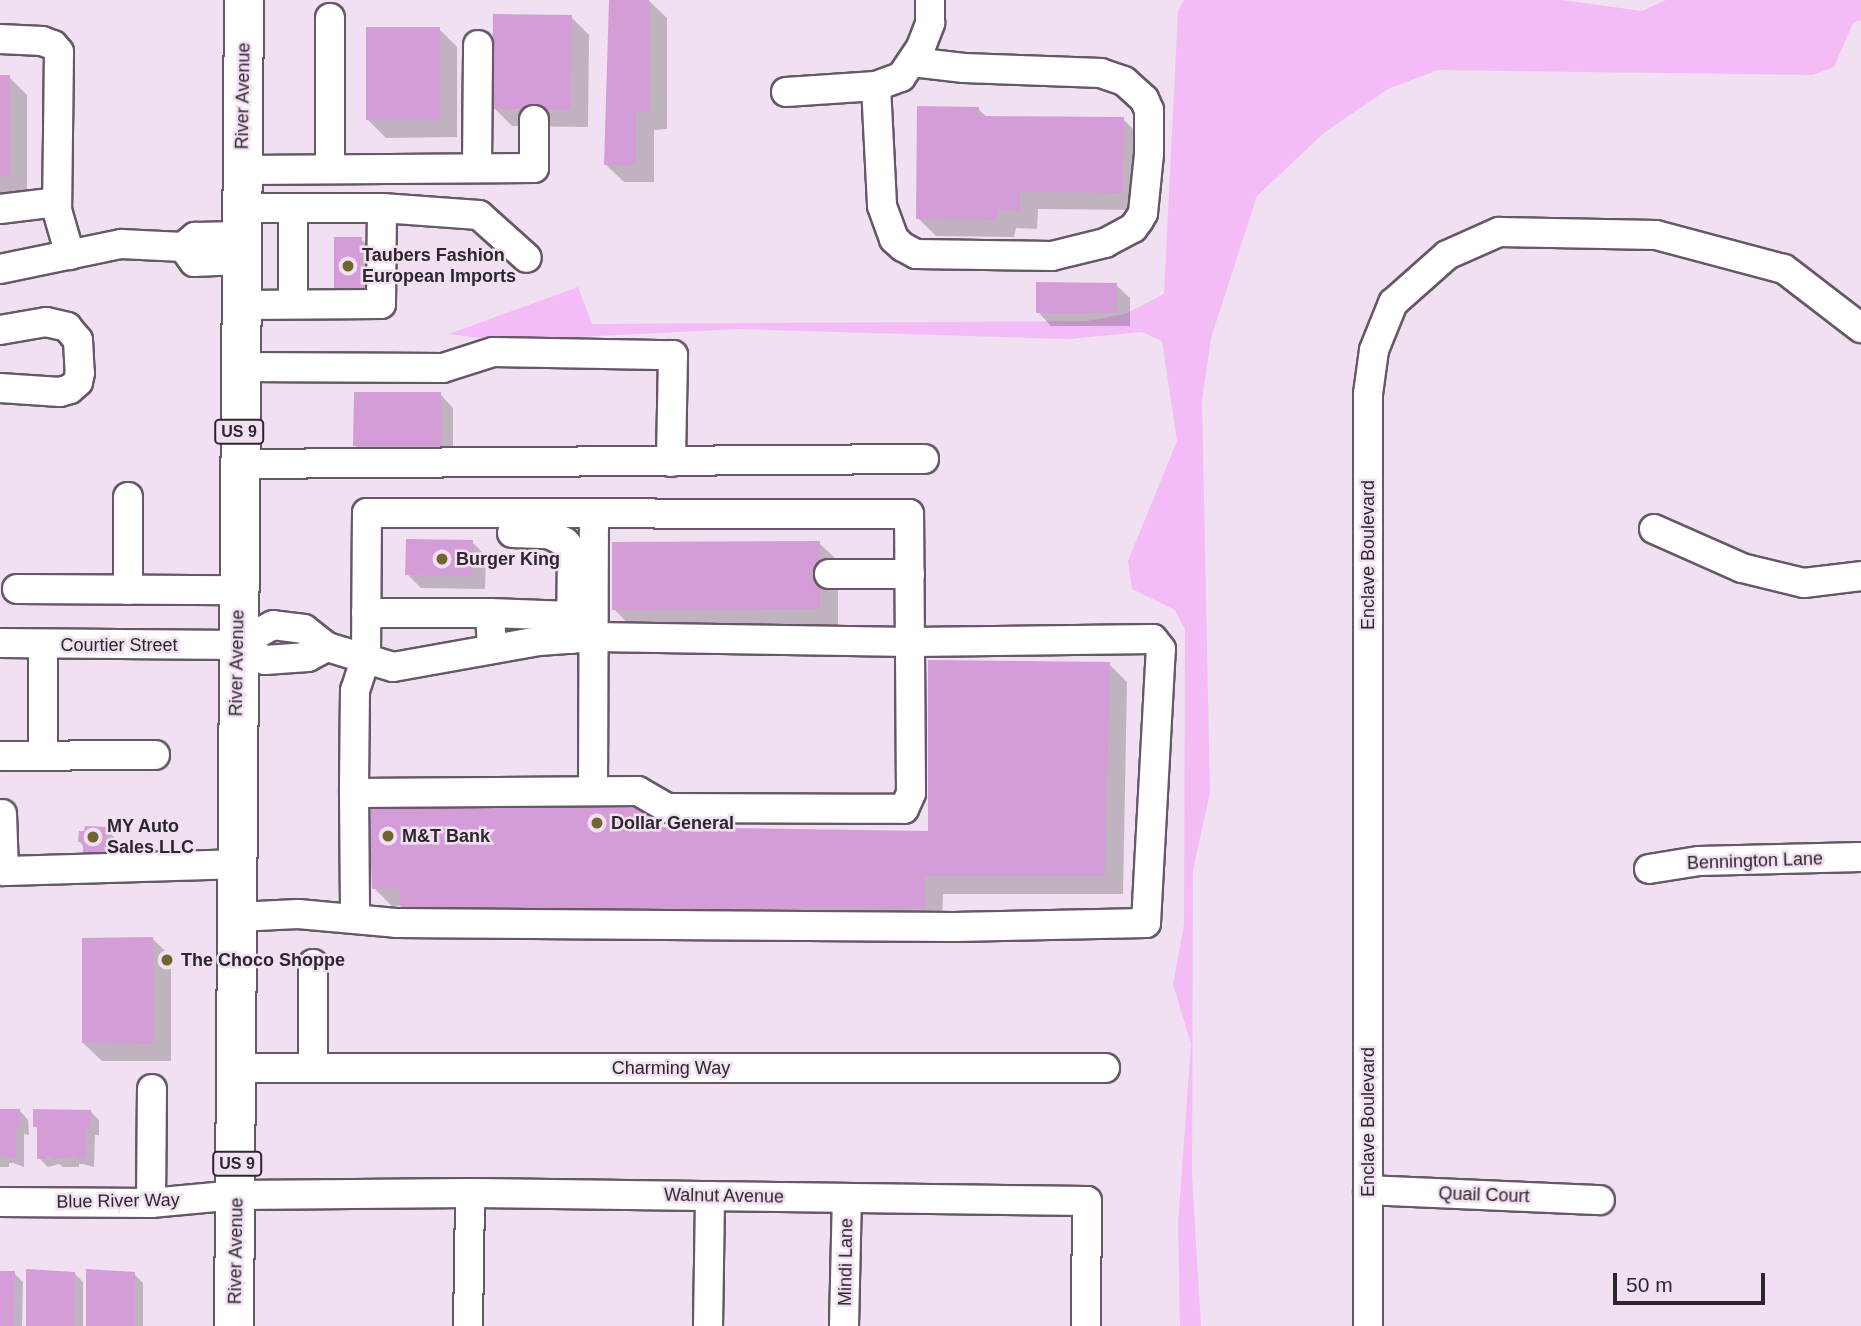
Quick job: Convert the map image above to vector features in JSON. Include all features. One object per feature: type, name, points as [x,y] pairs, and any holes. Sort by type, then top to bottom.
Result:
[{"type":"highway","name":"River Avenue","points":[[234,1326],[238,1068],[237,645],[244,0]]},
{"type":"street","points":[[786,92],[876,86],[901,77],[912,62],[930,23],[930,0]]},
{"type":"street","points":[[330,18],[330,169]]},
{"type":"street","points":[[0,39],[42,41],[54,45],[59,52],[57,202],[70,255]]},
{"type":"street","points":[[477,168],[478,45]]},
{"type":"street","points":[[876,86],[882,206],[894,239],[916,254],[1052,256],[1105,243],[1133,228],[1139,220],[1143,213],[1149,154],[1149,110],[1144,99],[1124,81],[1101,73],[964,68],[912,62]]},
{"type":"street","points":[[242,170],[534,168],[534,120]]},
{"type":"street","points":[[0,209],[57,202]]},
{"type":"street","points":[[293,208],[293,304]]},
{"type":"street","points":[[0,269],[121,244],[183,247],[194,262],[293,208],[382,208],[479,215],[527,258]]},
{"type":"street","points":[[241,304],[380,304],[382,208]]},
{"type":"street","name":"Enclave Boulevard","points":[[1368,1326],[1368,394],[1374,350],[1393,303],[1447,255],[1499,232],[1656,235],[1784,268],[1861,328]]},
{"type":"street","points":[[0,330],[46,322],[67,327],[78,340],[80,373],[78,382],[71,389],[60,391],[0,388]]},
{"type":"street","points":[[240,367],[443,368],[492,352],[673,355],[671,461]]},
{"type":"street","points":[[239,464],[924,459]]},
{"type":"street","points":[[128,497],[128,590]]},
{"type":"street","points":[[354,793],[638,791],[668,808],[904,809],[912,793],[909,514],[366,513],[366,657],[355,690],[354,793],[355,917]]},
{"type":"street","points":[[579,631],[594,515]]},
{"type":"street","points":[[1654,529],[1742,568],[1804,583],[1861,576]]},
{"type":"street","points":[[367,532],[549,534],[565,542],[572,550],[593,791]]},
{"type":"street","points":[[829,574],[910,574]]},
{"type":"street","points":[[17,589],[238,590]]},
{"type":"street","points":[[237,916],[298,914],[355,917],[396,923],[954,927],[1146,923],[1161,649],[1153,639],[911,642],[579,631],[490,613],[366,612]]},
{"type":"street","points":[[490,613],[492,648]]},
{"type":"street","points":[[237,645],[273,625],[304,629],[327,647],[393,667],[579,631]]},
{"type":"street","name":"Courtier Street","points":[[0,643],[237,645]]},
{"type":"street","points":[[43,645],[43,755]]},
{"type":"street","points":[[0,755],[155,755]]},
{"type":"street","points":[[2,814],[4,872],[237,864]]},
{"type":"street","name":"Bennington Lane","points":[[1649,869],[1699,861],[1861,858]]},
{"type":"street","points":[[313,964],[313,1068]]},
{"type":"street","name":"Charming Way","points":[[238,1068],[1105,1068]]},
{"type":"street","points":[[151,1203],[152,1089]]},
{"type":"street","name":"Quail Court","points":[[1368,1190],[1600,1200]]},
{"type":"street","points":[[468,1326],[470,1193]]},
{"type":"street","name":"Walnut Avenue","points":[[237,1195],[470,1193],[1087,1201],[1086,1326]]},
{"type":"street","name":"Blue River Way","points":[[0,1202],[151,1203],[237,1195]]},
{"type":"street","points":[[708,1326],[710,1196]]},
{"type":"street","name":"Mindi Lane","points":[[844,1326],[847,1198]]},
{"type":"shaded area","points":[[1184,0],[1562,0],[1642,11],[1666,0],[1861,0],[1861,20],[1853,23],[1834,67],[1813,75],[1438,70],[1388,89],[1325,132],[1257,196],[1211,338],[1202,401],[1210,793],[1193,870],[1192,1176],[1201,1326],[1180,1326],[1178,1224],[1191,1044],[1173,984],[1184,925],[1185,630],[1175,610],[1132,589],[1128,561],[1177,441],[1162,341],[1142,332],[1069,339],[738,329],[500,341],[449,334],[578,287],[592,324],[1087,321],[1125,314],[1164,294],[1178,11]]},
{"type":"building","points":[[609,0],[649,0],[649,111],[636,112],[636,165],[604,165]]},
{"type":"building","points":[[493,14],[572,15],[571,110],[492,109]]},
{"type":"building","points":[[366,27],[440,27],[440,120],[366,120]]},
{"type":"building","points":[[0,75],[10,75],[10,176],[0,176]]},
{"type":"building","points":[[917,106],[979,107],[979,116],[1124,117],[1123,193],[1020,192],[1020,211],[998,210],[997,220],[916,219]]},
{"type":"building","name":"Taubers Fashion European Imports","points":[[334,237],[362,237],[361,295],[334,295]]},
{"type":"building","points":[[1036,282],[1117,283],[1117,313],[1036,313]]},
{"type":"building","points":[[354,392],[441,392],[441,446],[353,446]]},
{"type":"building","points":[[406,539],[473,540],[472,576],[405,575]]},
{"type":"building","points":[[820,541],[820,609],[612,610],[612,542]]},
{"type":"building","points":[[928,660],[1110,662],[1105,876],[925,876],[925,909],[401,909],[399,888],[372,889],[369,807],[639,805],[652,827],[928,831]]},
{"type":"building","name":"MY Auto Sales LLC","points":[[85,826],[107,827],[106,854],[83,853],[83,842],[78,842],[79,831],[84,831]]},
{"type":"building","points":[[153,937],[153,1044],[82,1043],[82,938]]},
{"type":"building","points":[[0,1109],[20,1109],[20,1127],[16,1127],[16,1159],[0,1155]]},
{"type":"building","points":[[33,1109],[91,1110],[91,1127],[87,1127],[86,1159],[71,1156],[71,1159],[52,1159],[52,1156],[47,1156],[47,1159],[37,1159],[37,1127],[33,1127]]},
{"type":"building","points":[[26,1269],[75,1272],[74,1326],[26,1326]]},
{"type":"building","points":[[86,1269],[135,1272],[135,1326],[86,1326]]},
{"type":"building","points":[[0,1271],[15,1271],[14,1326],[0,1326]]},
{"type":"place","name":"Taubers Fashion European Imports","points":[[348,266]]},
{"type":"place","name":"Burger King","points":[[442,559]]},
{"type":"place","name":"Dollar General","points":[[597,823]]},
{"type":"place","name":"M&T Bank","points":[[388,836]]},
{"type":"place","name":"MY Auto Sales LLC","points":[[93,837]]},
{"type":"place","name":"The Choco Shoppe","points":[[167,960]]}]
